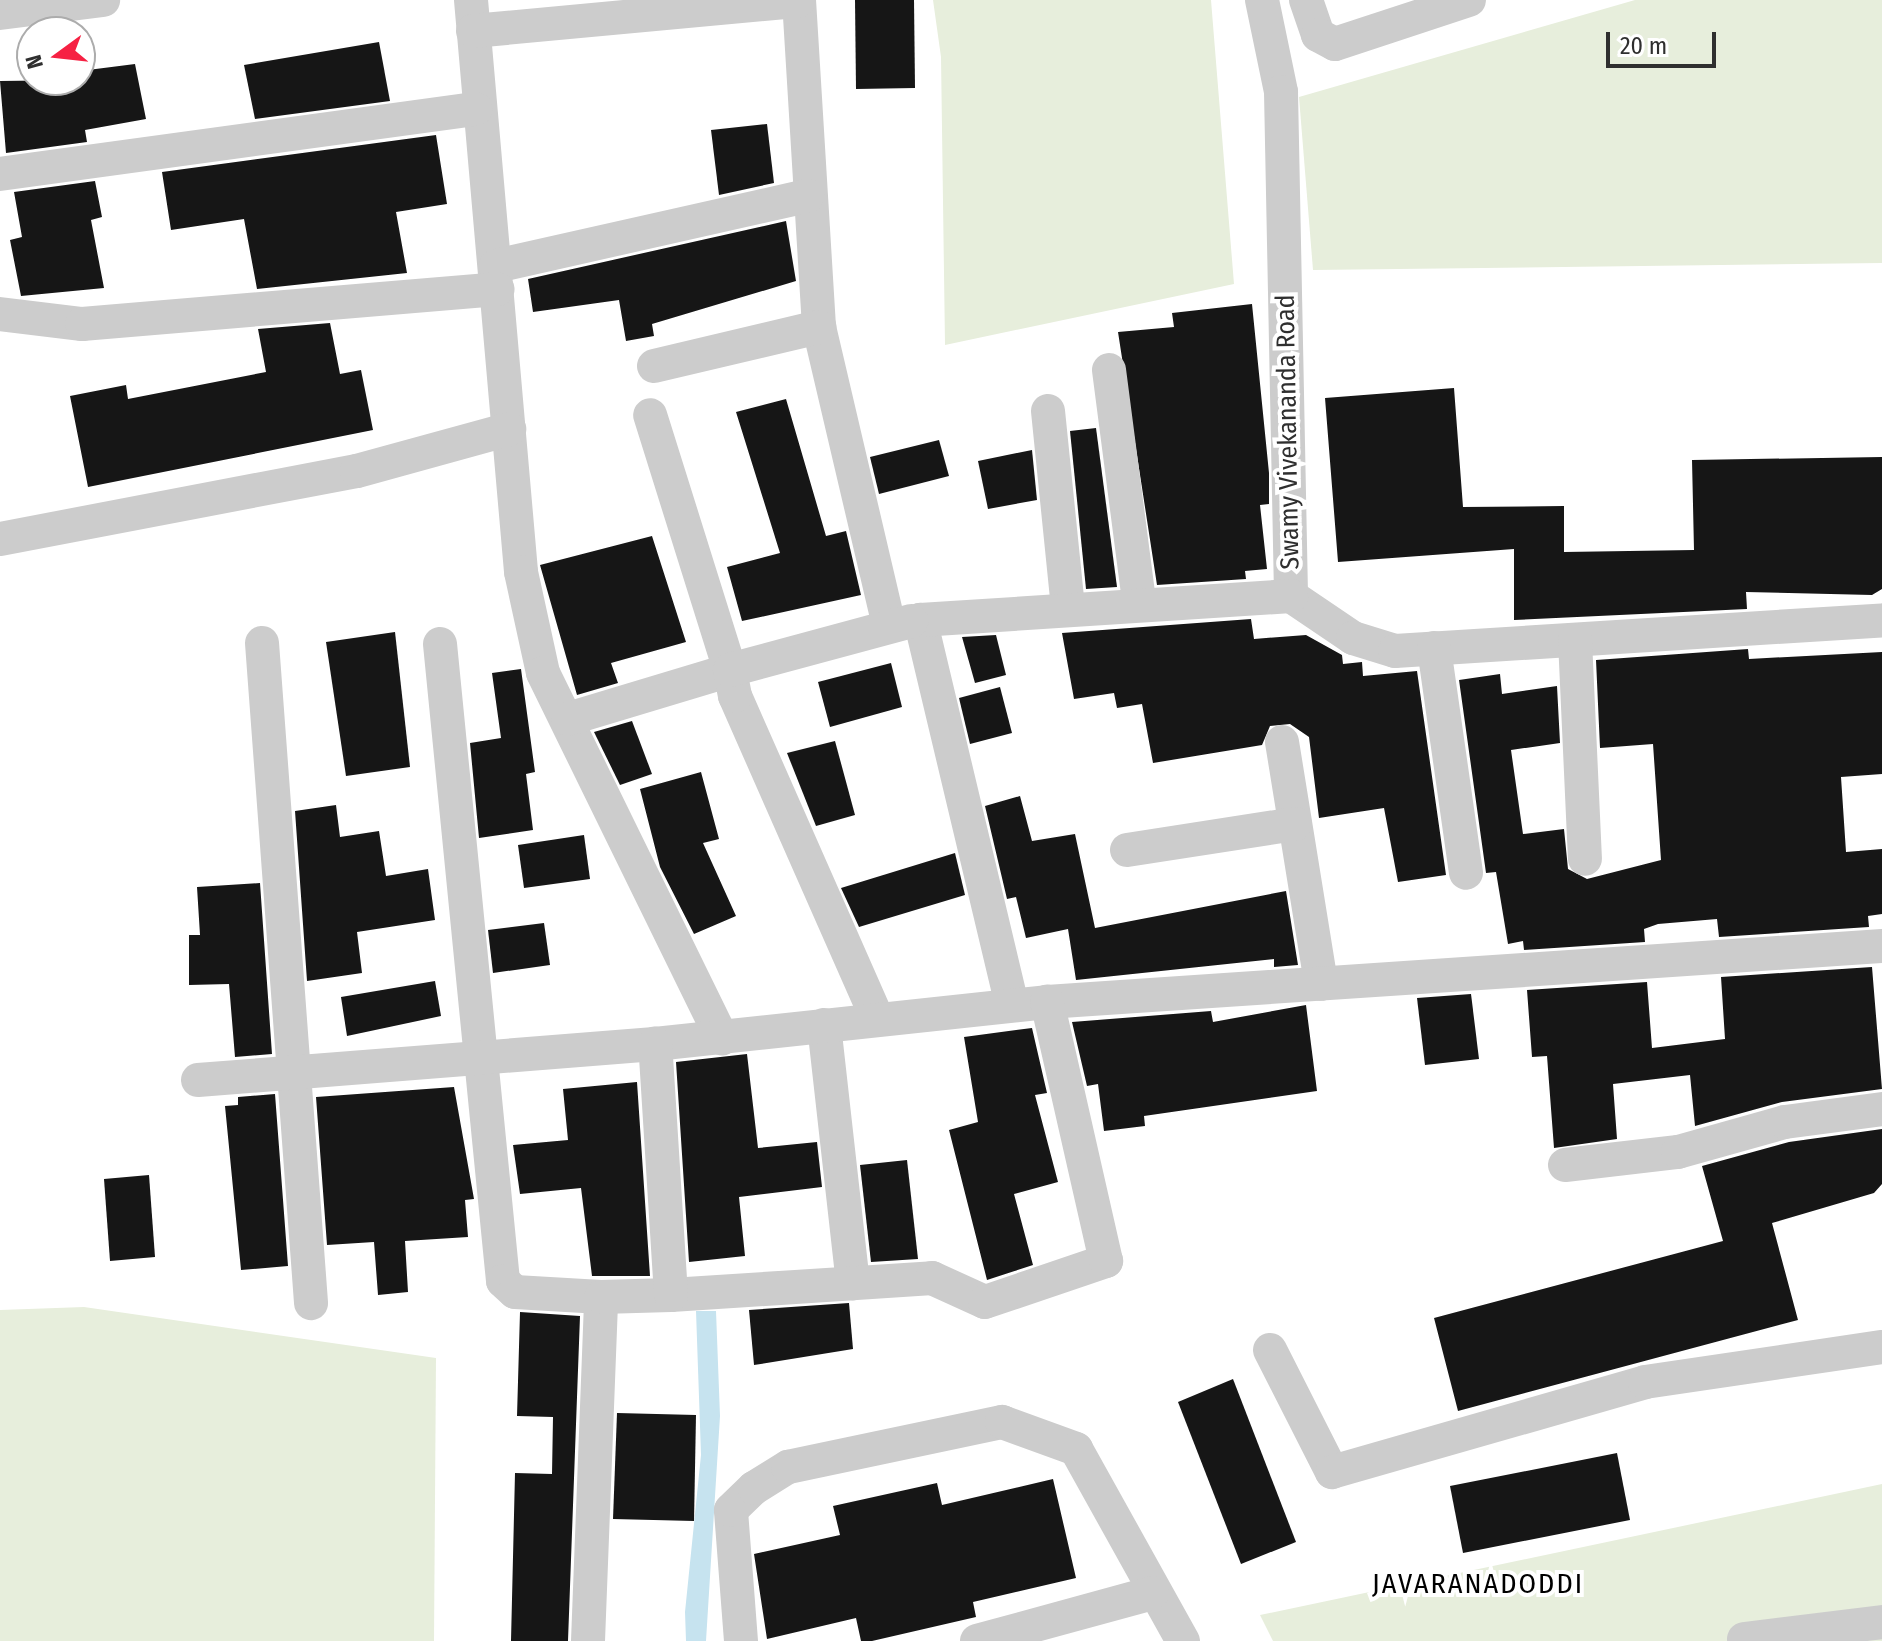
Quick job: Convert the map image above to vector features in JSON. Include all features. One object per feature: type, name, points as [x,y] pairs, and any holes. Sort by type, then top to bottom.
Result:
[{"type":"street","points":[[0,13],[103,0]]},
{"type":"street","name":"Swamy Vivekananda Road","points":[[1262,0],[1281,92],[1291,596],[1353,638],[1395,651],[1882,620]]},
{"type":"street","points":[[1306,0],[1318,35],[1335,44],[1469,0]]},
{"type":"street","points":[[722,1038],[543,673],[521,572],[497,277],[476,109],[472,8],[799,1],[807,196],[819,327],[1012,1005]]},
{"type":"street","points":[[0,174],[476,109]]},
{"type":"street","points":[[0,314],[82,324],[497,277],[807,196]]},
{"type":"street","points":[[654,366],[819,327]]},
{"type":"street","points":[[1109,370],[1139,602]]},
{"type":"street","points":[[1048,411],[1068,608]]},
{"type":"street","points":[[650,415],[730,670],[735,696],[877,1018]]},
{"type":"street","points":[[0,539],[357,471],[509,429]]},
{"type":"street","points":[[568,719],[904,622],[1139,602],[1291,596]]},
{"type":"street","points":[[1575,640],[1585,859]]},
{"type":"street","points":[[262,643],[311,1303]]},
{"type":"street","points":[[440,644],[478,1058],[503,1281],[515,1292],[601,1297],[671,1295],[932,1278],[985,1302],[1106,1261],[1047,1002]]},
{"type":"street","points":[[1434,648],[1466,873]]},
{"type":"street","points":[[1282,742],[1321,984]]},
{"type":"street","points":[[1127,850],[1295,824]]},
{"type":"street","points":[[198,1080],[722,1038],[877,1018],[1047,1002],[1882,946]]},
{"type":"street","points":[[824,1025],[853,1283]]},
{"type":"street","points":[[655,1044],[671,1295]]},
{"type":"street","points":[[1565,1165],[1678,1152],[1785,1122],[1882,1109]]},
{"type":"street","points":[[588,1641],[601,1297]]},
{"type":"street","points":[[1270,1350],[1332,1472],[1645,1382],[1882,1347]]},
{"type":"street","points":[[741,1641],[731,1510],[754,1488],[788,1467],[1002,1422],[1076,1449],[1152,1593],[1183,1641]]},
{"type":"street","points":[[977,1641],[1152,1593]]},
{"type":"street","points":[[1744,1639],[1882,1622]]},
{"type":"green space","points":[[933,0],[1211,0],[1234,284],[945,345],[941,57]]},
{"type":"green space","points":[[1635,0],[1882,0],[1882,263],[1313,270],[1299,97]]},
{"type":"green space","points":[[84,1307],[436,1358],[434,1641],[0,1641],[0,1310]]},
{"type":"green space","points":[[1882,1484],[1882,1641],[1273,1641],[1260,1615]]},
{"type":"water","points":[[696,1311],[716,1311],[720,1416],[706,1641],[686,1641],[685,1612],[701,1455]]},
{"type":"building","points":[[855,0],[914,0],[915,88],[856,89]]},
{"type":"building","points":[[379,42],[390,101],[255,119],[244,65]]},
{"type":"building","points":[[135,64],[146,119],[85,130],[87,142],[6,153],[0,81],[16,81],[16,96],[96,96],[96,69]]},
{"type":"building","points":[[767,124],[774,183],[719,195],[711,130]]},
{"type":"building","points":[[436,135],[447,204],[396,212],[407,273],[257,289],[244,219],[171,230],[162,172]]},
{"type":"building","points":[[95,181],[102,217],[91,220],[104,288],[21,296],[10,240],[22,237],[14,192]]},
{"type":"building","points":[[786,221],[796,281],[652,324],[654,336],[626,341],[619,300],[533,312],[528,279]]},
{"type":"building","points":[[1252,304],[1269,473],[1269,504],[1260,505],[1267,569],[1245,571],[1246,579],[1157,585],[1118,332],[1174,327],[1172,313]]},
{"type":"building","points":[[330,323],[340,374],[361,370],[373,430],[88,487],[70,396],[126,385],[128,399],[266,372],[258,329]]},
{"type":"building","points":[[1454,388],[1463,507],[1564,506],[1564,552],[1694,550],[1692,460],[1882,457],[1882,589],[1872,595],[1746,592],[1747,609],[1514,620],[1514,549],[1338,562],[1325,398]]},
{"type":"building","points":[[786,399],[826,536],[846,531],[861,595],[742,621],[727,567],[780,553],[736,412]]},
{"type":"building","points":[[1096,428],[1117,587],[1086,589],[1070,431]]},
{"type":"building","points":[[939,440],[949,476],[879,494],[870,457]]},
{"type":"building","points":[[1032,450],[1037,500],[988,509],[978,461]]},
{"type":"building","points":[[652,536],[686,642],[611,663],[618,683],[577,695],[540,565]]},
{"type":"building","points":[[1251,619],[1254,639],[1306,635],[1342,655],[1343,664],[1362,662],[1363,676],[1417,671],[1446,875],[1398,882],[1384,808],[1319,818],[1309,737],[1290,724],[1270,726],[1262,745],[1153,763],[1142,704],[1117,708],[1114,693],[1074,699],[1062,633]]},
{"type":"building","points":[[395,632],[410,767],[346,776],[326,642]]},
{"type":"building","points":[[996,635],[1006,675],[975,683],[962,637]]},
{"type":"building","points":[[1748,649],[1749,659],[1882,652],[1882,774],[1841,777],[1846,852],[1882,849],[1882,914],[1868,916],[1869,927],[1719,937],[1717,919],[1658,924],[1644,929],[1645,942],[1524,950],[1523,941],[1508,944],[1496,872],[1486,873],[1459,680],[1500,674],[1502,694],[1557,686],[1560,743],[1511,750],[1523,834],[1564,829],[1568,869],[1587,879],[1661,860],[1653,744],[1600,748],[1596,660]]},
{"type":"building","points":[[891,663],[902,707],[830,727],[818,682]]},
{"type":"building","points":[[521,669],[535,772],[526,774],[533,830],[479,838],[470,743],[501,738],[492,673]]},
{"type":"building","points":[[1000,687],[1012,733],[970,744],[959,698]]},
{"type":"building","points":[[632,721],[652,774],[620,785],[594,732]]},
{"type":"building","points":[[835,741],[855,815],[816,826],[787,753]]},
{"type":"building","points":[[701,772],[719,839],[703,843],[736,916],[694,934],[660,867],[640,789]]},
{"type":"building","points":[[1020,796],[1032,841],[1075,834],[1095,928],[1286,891],[1298,965],[1274,967],[1274,959],[1076,980],[1068,929],[1026,938],[1016,897],[1007,899],[985,806]]},
{"type":"building","points":[[336,805],[340,837],[379,831],[386,876],[428,869],[435,920],[357,932],[362,973],[307,981],[295,811]]},
{"type":"building","points":[[584,835],[590,879],[524,888],[518,845]]},
{"type":"building","points":[[955,853],[965,895],[859,927],[841,888]]},
{"type":"building","points":[[260,883],[272,1054],[235,1057],[229,984],[189,985],[189,935],[200,935],[197,887]]},
{"type":"building","points":[[544,923],[550,965],[493,973],[488,930]]},
{"type":"building","points":[[1872,967],[1882,1089],[1782,1102],[1695,1126],[1690,1075],[1613,1084],[1617,1139],[1554,1148],[1547,1056],[1532,1057],[1527,990],[1647,982],[1652,1048],[1725,1039],[1721,977]]},
{"type":"building","points":[[435,981],[441,1016],[347,1036],[341,997]]},
{"type":"building","points":[[1471,994],[1479,1059],[1425,1065],[1417,998]]},
{"type":"building","points":[[1306,1005],[1317,1091],[1144,1116],[1145,1126],[1104,1131],[1098,1084],[1087,1086],[1072,1022],[1211,1011],[1213,1022]]},
{"type":"building","points":[[1032,1028],[1047,1093],[1035,1095],[1058,1182],[1014,1194],[1033,1265],[987,1280],[949,1130],[978,1122],[964,1037]]},
{"type":"building","points":[[747,1054],[758,1148],[817,1142],[822,1187],[739,1197],[745,1256],[689,1262],[676,1062]]},
{"type":"building","points":[[637,1082],[650,1276],[592,1276],[581,1188],[520,1194],[513,1145],[568,1140],[563,1089]]},
{"type":"building","points":[[454,1087],[474,1199],[465,1200],[468,1237],[405,1241],[408,1292],[378,1295],[374,1242],[327,1245],[316,1097]]},
{"type":"building","points":[[275,1094],[288,1266],[241,1270],[225,1106],[238,1105],[238,1097]]},
{"type":"building","points":[[1882,1129],[1882,1184],[1874,1193],[1772,1223],[1798,1320],[1458,1411],[1434,1318],[1723,1241],[1702,1166],[1789,1142]]},
{"type":"building","points":[[907,1160],[918,1259],[871,1262],[860,1165]]},
{"type":"building","points":[[149,1175],[155,1257],[110,1261],[104,1179]]},
{"type":"building","points":[[849,1303],[853,1349],[754,1365],[749,1310]]},
{"type":"building","points":[[520,1312],[580,1316],[568,1641],[511,1641],[515,1473],[552,1474],[553,1417],[517,1416]]},
{"type":"building","points":[[1233,1379],[1296,1542],[1241,1564],[1178,1402]]},
{"type":"building","points":[[617,1413],[696,1415],[694,1521],[613,1519]]},
{"type":"building","points":[[1617,1453],[1630,1520],[1463,1553],[1450,1486]]},
{"type":"building","points":[[1053,1479],[1076,1578],[973,1602],[976,1617],[872,1641],[861,1641],[856,1618],[767,1639],[754,1554],[840,1535],[833,1506],[937,1483],[942,1505]]},
{"type":"district","name":"JAVARANADODDI","points":[[1478,1584]]}]
